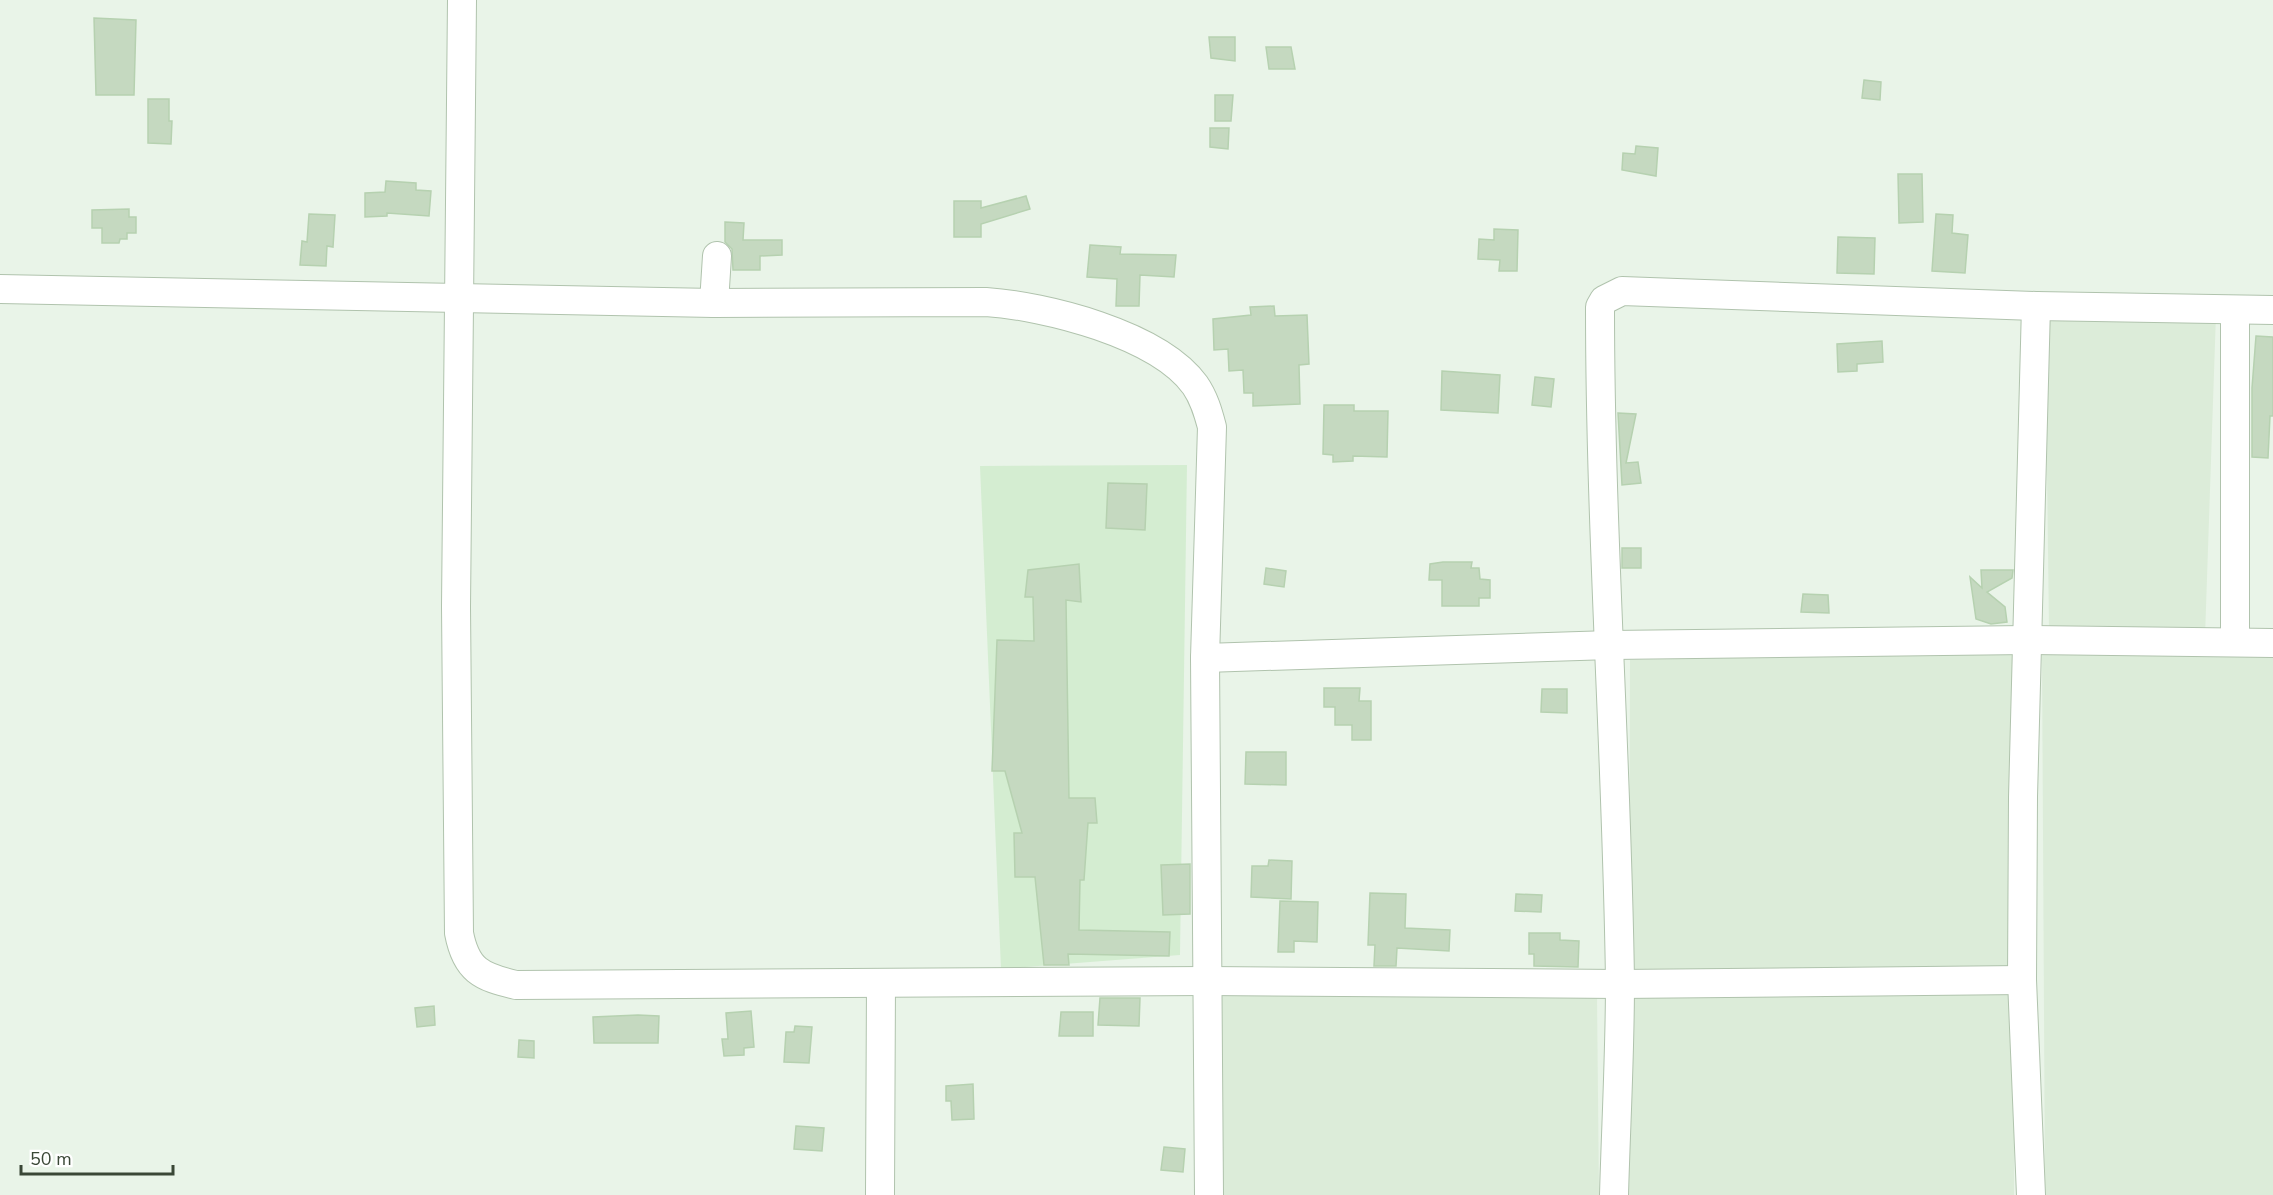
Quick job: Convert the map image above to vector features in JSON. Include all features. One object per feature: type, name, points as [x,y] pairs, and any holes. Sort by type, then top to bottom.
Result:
[{"type":"street","points":[[462,0],[456,606],[459,933],[463,953],[471,967],[491,980],[516,985],[1208,981],[1620,984],[2022,980]]},
{"type":"street","points":[[714,303],[717,256]]},
{"type":"street","points":[[0,289],[459,296],[714,303],[986,302],[1022,304],[1055,312],[1103,328],[1159,353],[1194,383],[1206,404],[1212,427],[1205,657],[1209,1195]]},
{"type":"street","points":[[1614,1195],[1620,984],[1611,645],[1600,407],[1600,307],[1604,300],[1622,291],[2036,306],[2273,310]]},
{"type":"street","points":[[2031,1195],[2022,980],[2026,640],[2036,306]]},
{"type":"street","points":[[2235,310],[2235,641]]},
{"type":"street","points":[[1205,657],[1611,645],[2026,640],[2273,643]]},
{"type":"street","points":[[880,984],[880,1195]]},
{"type":"shaded area","points":[[2216,314],[2205,637],[2049,630],[2045,315]]},
{"type":"shaded area","points":[[1187,465],[1180,955],[1001,969],[980,466]]},
{"type":"shaded area","points":[[2012,652],[2014,975],[1629,979],[1630,660]]},
{"type":"shaded area","points":[[2042,655],[2273,656],[2273,1195],[2045,1195]]},
{"type":"shaded area","points":[[2014,985],[2014,1195],[1622,1195],[1626,992]]},
{"type":"shaded area","points":[[1215,988],[1597,995],[1599,1195],[1215,1195]]},
{"type":"building","points":[[94,18],[136,20],[134,95],[96,95]]},
{"type":"building","points":[[1209,37],[1235,37],[1235,61],[1211,58]]},
{"type":"building","points":[[1266,47],[1291,47],[1295,69],[1269,69]]},
{"type":"building","points":[[1864,80],[1881,82],[1880,100],[1862,98]]},
{"type":"building","points":[[1215,95],[1233,95],[1231,121],[1215,121]]},
{"type":"building","points":[[148,99],[169,99],[169,121],[172,121],[171,144],[148,143]]},
{"type":"building","points":[[1210,128],[1229,128],[1228,149],[1210,147]]},
{"type":"building","points":[[1636,146],[1658,148],[1656,176],[1622,170],[1623,153],[1635,154]]},
{"type":"building","points":[[1898,174],[1922,174],[1923,222],[1899,223]]},
{"type":"building","points":[[386,181],[416,183],[416,190],[431,191],[429,216],[387,213],[387,216],[365,217],[365,193],[385,192]]},
{"type":"building","points":[[1026,196],[1030,209],[981,224],[981,237],[954,237],[954,201],[981,201],[981,208]]},
{"type":"building","points":[[129,209],[129,217],[136,217],[136,233],[127,233],[127,239],[120,239],[119,243],[102,243],[102,228],[92,228],[92,210]]},
{"type":"building","points":[[309,214],[335,215],[333,247],[327,246],[326,266],[300,265],[302,241],[307,242]]},
{"type":"building","points":[[1936,214],[1953,215],[1952,233],[1968,235],[1965,273],[1932,271]]},
{"type":"building","points":[[725,222],[744,223],[743,240],[782,240],[782,255],[760,256],[760,270],[733,270],[732,249],[725,242]]},
{"type":"building","points":[[1494,229],[1518,230],[1517,271],[1499,271],[1500,260],[1478,259],[1479,239],[1494,240]]},
{"type":"building","points":[[1838,237],[1875,238],[1874,274],[1837,273]]},
{"type":"building","points":[[1090,245],[1121,247],[1120,254],[1176,255],[1174,277],[1140,275],[1139,306],[1116,306],[1117,279],[1087,277]]},
{"type":"building","points":[[1274,306],[1275,316],[1307,315],[1309,364],[1299,365],[1300,404],[1253,406],[1253,393],[1244,393],[1243,370],[1229,371],[1228,349],[1214,350],[1213,319],[1251,315],[1250,307]]},
{"type":"building","points":[[2256,336],[2273,337],[2273,416],[2270,416],[2268,458],[2252,457],[2252,388]]},
{"type":"building","points":[[1882,341],[1883,362],[1857,364],[1857,371],[1838,372],[1837,344]]},
{"type":"building","points":[[1442,371],[1500,375],[1498,413],[1441,410]]},
{"type":"building","points":[[1535,377],[1554,379],[1551,407],[1532,405]]},
{"type":"building","points":[[1324,405],[1354,405],[1354,411],[1388,411],[1387,457],[1353,456],[1353,461],[1333,462],[1333,455],[1323,454]]},
{"type":"building","points":[[1618,413],[1636,414],[1626,463],[1638,462],[1641,483],[1622,485]]},
{"type":"building","points":[[1108,483],[1147,484],[1145,530],[1106,528]]},
{"type":"building","points":[[1622,548],[1641,548],[1641,568],[1622,568]]},
{"type":"building","points":[[1472,562],[1471,568],[1479,568],[1480,579],[1490,580],[1490,598],[1479,598],[1479,606],[1442,606],[1442,580],[1429,580],[1430,564]]},
{"type":"building","points":[[1079,564],[1081,602],[1066,600],[1069,798],[1095,798],[1097,823],[1088,823],[1084,880],[1080,880],[1079,930],[1170,932],[1169,956],[1068,954],[1069,965],[1044,965],[1035,877],[1015,877],[1014,833],[1022,833],[1005,771],[992,771],[997,640],[1034,641],[1033,597],[1025,597],[1028,570]]},
{"type":"building","points":[[1266,568],[1286,571],[1284,587],[1264,584]]},
{"type":"building","points":[[1981,570],[2013,570],[2012,578],[1987,592],[2005,607],[2007,622],[1991,624],[1976,619],[1970,577],[1982,588]]},
{"type":"building","points":[[1803,594],[1828,595],[1829,613],[1801,612]]},
{"type":"building","points":[[1324,688],[1360,688],[1359,701],[1371,701],[1371,740],[1352,740],[1352,725],[1335,725],[1335,707],[1324,707]]},
{"type":"building","points":[[1542,689],[1567,689],[1567,713],[1541,712]]},
{"type":"building","points":[[1246,752],[1286,752],[1286,785],[1245,784]]},
{"type":"building","points":[[1269,860],[1292,861],[1291,899],[1251,897],[1252,866],[1268,866]]},
{"type":"building","points":[[1190,864],[1190,914],[1163,915],[1161,865]]},
{"type":"building","points":[[1370,893],[1406,894],[1405,928],[1450,930],[1449,951],[1397,948],[1396,966],[1374,966],[1375,945],[1368,945]]},
{"type":"building","points":[[1516,894],[1542,895],[1541,912],[1515,911]]},
{"type":"building","points":[[1280,901],[1318,902],[1317,942],[1294,941],[1294,952],[1278,952]]},
{"type":"building","points":[[1529,933],[1560,933],[1560,940],[1579,941],[1578,967],[1534,966],[1534,954],[1529,954]]},
{"type":"building","points":[[1100,998],[1140,998],[1139,1026],[1098,1025]]},
{"type":"building","points":[[434,1006],[435,1025],[417,1027],[415,1008]]},
{"type":"building","points":[[751,1011],[754,1047],[744,1048],[744,1055],[724,1056],[722,1039],[728,1039],[726,1013]]},
{"type":"building","points":[[1061,1012],[1093,1012],[1093,1036],[1059,1036]]},
{"type":"building","points":[[659,1016],[658,1043],[594,1043],[593,1017]]},
{"type":"building","points":[[795,1026],[812,1027],[809,1063],[784,1062],[786,1032],[794,1032]]},
{"type":"building","points":[[519,1040],[534,1041],[534,1058],[518,1057]]},
{"type":"building","points":[[973,1084],[974,1119],[952,1120],[951,1101],[946,1101],[946,1086]]},
{"type":"building","points":[[796,1126],[824,1128],[822,1151],[794,1149]]},
{"type":"building","points":[[1164,1147],[1185,1149],[1183,1172],[1161,1170]]}]
